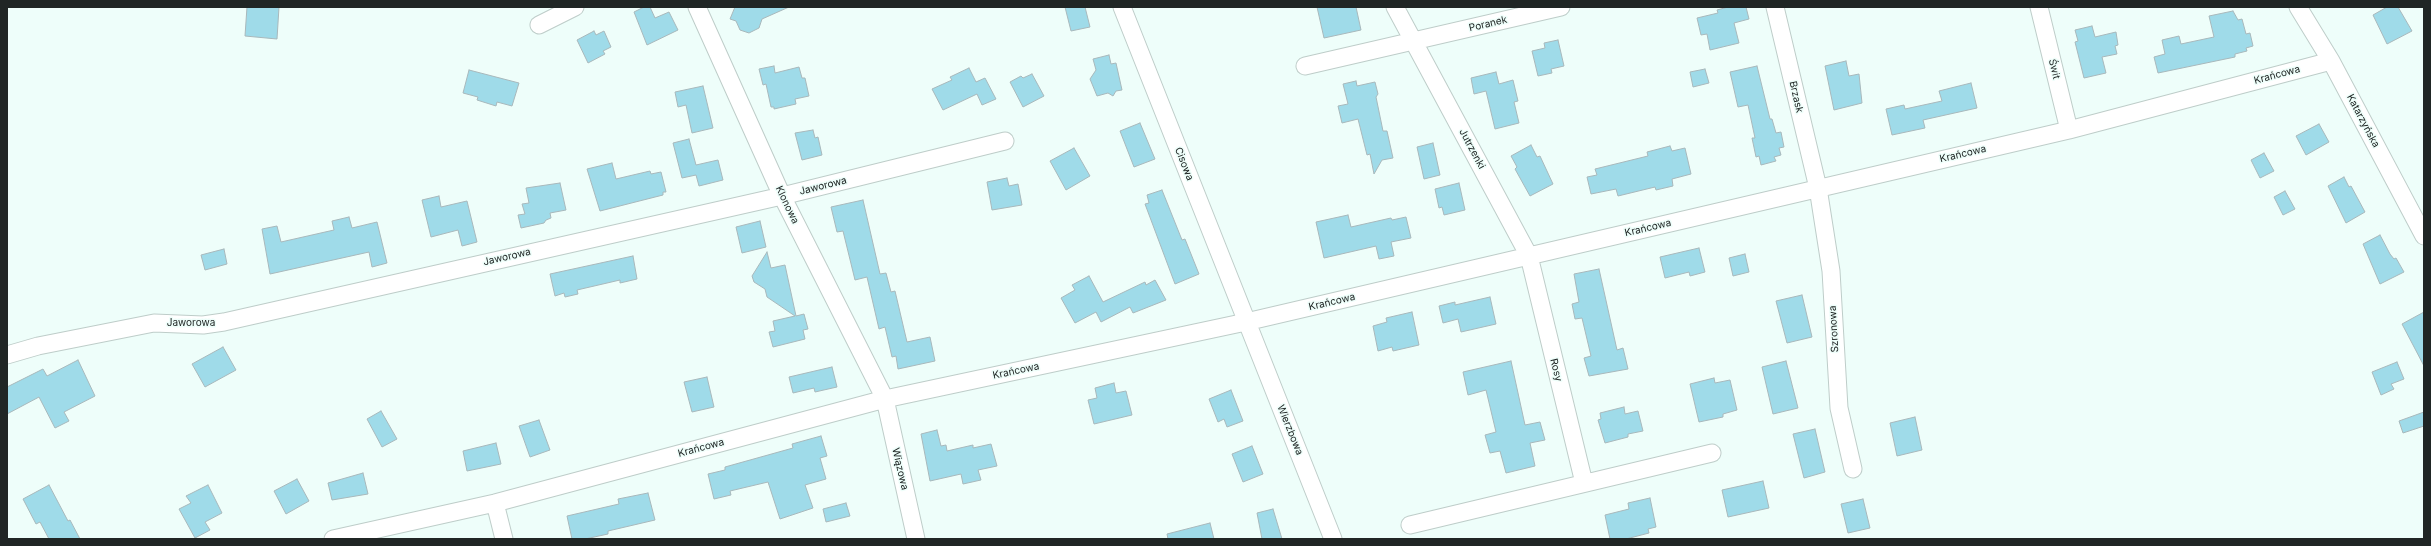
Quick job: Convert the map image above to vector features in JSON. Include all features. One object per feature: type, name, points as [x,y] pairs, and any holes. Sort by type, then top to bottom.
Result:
[{"type":"street","points":[[539,25],[575,7]]},
{"type":"street","name":"Klonowa","points":[[697,7],[782,196],[884,400]]},
{"type":"street","name":"Cisowa","points":[[1122,7],[1246,322]]},
{"type":"street","name":"Jutrzenki","points":[[1395,7],[1415,41],[1529,256]]},
{"type":"street","name":"Poranek","points":[[1415,41],[1561,7]]},
{"type":"street","name":"Brzask","points":[[1775,7],[1818,188]]},
{"type":"street","name":"Świt","points":[[2039,7],[2069,130]]},
{"type":"street","name":"Katarzyńska","points":[[2298,7],[2331,61],[2424,236]]},
{"type":"street","points":[[1305,66],[1415,41]]},
{"type":"street","name":"Krańcowa","points":[[333,539],[496,502],[884,400],[1246,322],[2069,130],[2331,61]]},
{"type":"street","name":"Jaworowa","points":[[7,355],[38,346],[154,322],[203,325],[224,322],[782,196],[1005,141]]},
{"type":"street","name":"Szronowa","points":[[1818,188],[1831,271],[1838,408],[1853,469]]},
{"type":"street","name":"Rosy","points":[[1529,256],[1584,483]]},
{"type":"street","name":"Wierzbowa","points":[[1246,322],[1333,539]]},
{"type":"street","name":"Wiązowa","points":[[884,400],[916,539]]},
{"type":"street","points":[[1410,525],[1712,454]]},
{"type":"street","points":[[496,502],[504,539]]},
{"type":"building","points":[[247,7],[279,7],[277,39],[245,36]]},
{"type":"building","points":[[644,7],[650,7],[655,18],[669,12],[678,30],[647,45],[634,12]]},
{"type":"building","points":[[735,7],[789,7],[762,19],[759,28],[749,33],[740,30],[736,21],[730,19]]},
{"type":"building","points":[[1065,7],[1085,7],[1090,27],[1071,31]]},
{"type":"building","points":[[1317,7],[1356,7],[1361,30],[1324,38]]},
{"type":"building","points":[[1728,7],[1746,7],[1749,19],[1734,23],[1739,43],[1710,50],[1707,34],[1701,35],[1697,18],[1718,13],[1717,10]]},
{"type":"building","points":[[2387,7],[2398,7],[2412,31],[2387,44],[2373,15]]},
{"type":"building","points":[[2233,11],[2238,20],[2242,19],[2246,34],[2250,33],[2253,46],[2246,48],[2247,51],[2235,54],[2235,57],[2158,73],[2154,57],[2165,54],[2162,40],[2179,36],[2181,44],[2214,37],[2209,16]]},
{"type":"building","points":[[2092,26],[2095,37],[2116,32],[2118,45],[2115,46],[2117,54],[2102,57],[2106,73],[2084,78],[2075,42],[2078,41],[2075,30]]},
{"type":"building","points":[[594,31],[596,35],[604,31],[611,47],[603,51],[605,54],[588,63],[577,40]]},
{"type":"building","points":[[1558,40],[1564,66],[1551,69],[1552,73],[1538,76],[1532,51],[1545,48],[1544,43]]},
{"type":"building","points":[[1109,55],[1111,64],[1116,63],[1122,90],[1116,91],[1113,96],[1108,93],[1097,96],[1090,79],[1096,70],[1093,59]]},
{"type":"building","points":[[1846,61],[1849,76],[1859,74],[1862,103],[1834,110],[1825,66]]},
{"type":"building","points":[[774,66],[775,73],[799,67],[802,78],[805,78],[809,96],[795,99],[796,104],[774,109],[774,107],[771,107],[766,84],[763,85],[759,69]]},
{"type":"building","points":[[1757,66],[1770,119],[1772,119],[1776,133],[1781,132],[1784,147],[1779,148],[1781,155],[1774,157],[1776,161],[1761,165],[1759,156],[1756,157],[1752,138],[1755,138],[1748,105],[1738,107],[1730,72]]},
{"type":"building","points":[[969,68],[976,82],[985,78],[996,99],[982,105],[977,94],[943,110],[932,89],[952,80],[950,77]]},
{"type":"building","points":[[1705,69],[1709,83],[1693,87],[1690,72]]},
{"type":"building","points":[[469,70],[519,83],[512,106],[497,102],[496,106],[477,100],[478,97],[463,93]]},
{"type":"building","points":[[1496,72],[1499,84],[1513,80],[1518,101],[1514,102],[1519,123],[1495,129],[1486,91],[1474,94],[1471,78]]},
{"type":"building","points":[[1032,74],[1044,96],[1023,107],[1010,82],[1021,76],[1023,78]]},
{"type":"building","points":[[1356,81],[1357,86],[1375,82],[1378,94],[1376,97],[1383,131],[1387,131],[1393,158],[1382,160],[1374,174],[1370,154],[1367,155],[1358,119],[1342,123],[1338,106],[1348,104],[1343,84]]},
{"type":"building","points":[[1971,83],[1977,108],[1923,120],[1925,128],[1892,135],[1886,109],[1904,105],[1905,109],[1942,101],[1939,91]]},
{"type":"building","points":[[703,86],[713,128],[692,133],[686,105],[678,107],[675,92]]},
{"type":"building","points":[[1140,123],[1155,159],[1134,167],[1120,131]]},
{"type":"building","points":[[2319,124],[2329,142],[2306,155],[2296,136]]},
{"type":"building","points":[[813,130],[815,138],[818,137],[822,155],[802,160],[795,133]]},
{"type":"building","points":[[689,139],[696,165],[718,160],[723,180],[699,186],[696,175],[682,178],[673,143]]},
{"type":"building","points":[[1433,143],[1440,175],[1424,179],[1417,147]]},
{"type":"building","points":[[1531,145],[1537,157],[1540,156],[1553,184],[1530,196],[1515,169],[1517,167],[1511,156]]},
{"type":"building","points":[[1670,146],[1672,151],[1685,148],[1691,174],[1672,179],[1673,186],[1656,190],[1655,187],[1618,196],[1616,189],[1591,194],[1587,177],[1597,175],[1595,169],[1648,156],[1647,152]]},
{"type":"building","points":[[1074,148],[1090,176],[1066,190],[1050,161]]},
{"type":"building","points":[[2264,153],[2274,171],[2260,178],[2251,160]]},
{"type":"building","points":[[612,163],[616,179],[650,171],[651,174],[661,172],[666,192],[663,192],[663,195],[600,211],[587,169]]},
{"type":"building","points":[[2344,177],[2349,187],[2351,186],[2365,212],[2346,223],[2328,186]]},
{"type":"building","points":[[1007,178],[1009,186],[1018,184],[1022,205],[992,210],[987,182]]},
{"type":"building","points":[[560,183],[566,210],[550,213],[551,218],[546,220],[544,223],[521,228],[518,215],[525,214],[522,204],[529,203],[526,188]]},
{"type":"building","points":[[1459,183],[1465,210],[1444,215],[1442,207],[1439,208],[1435,189]]},
{"type":"building","points":[[1162,190],[1182,240],[1185,239],[1199,274],[1175,284],[1145,204],[1149,203],[1147,195]]},
{"type":"building","points":[[2285,191],[2295,209],[2283,215],[2274,197]]},
{"type":"building","points":[[439,196],[441,207],[467,201],[477,242],[462,246],[458,230],[431,237],[422,200]]},
{"type":"building","points":[[863,200],[880,274],[886,273],[891,292],[895,291],[907,342],[930,337],[935,361],[898,369],[896,356],[892,357],[885,327],[879,329],[867,277],[855,280],[843,231],[837,232],[831,207]]},
{"type":"building","points":[[1348,215],[1351,227],[1391,218],[1392,220],[1406,217],[1411,238],[1391,242],[1394,256],[1379,259],[1376,246],[1324,258],[1316,222]]},
{"type":"building","points":[[349,217],[352,228],[377,222],[387,263],[372,267],[369,252],[270,274],[262,229],[277,226],[281,242],[334,230],[332,221]]},
{"type":"building","points":[[760,221],[766,247],[742,253],[736,227]]},
{"type":"building","points":[[2380,235],[2390,254],[2394,259],[2396,258],[2404,272],[2380,284],[2363,244]]},
{"type":"building","points":[[1699,248],[1705,272],[1690,276],[1689,272],[1665,278],[1660,257]]},
{"type":"building","points":[[224,249],[227,264],[205,270],[201,255]]},
{"type":"building","points":[[767,252],[771,268],[785,265],[796,316],[804,314],[808,329],[803,330],[805,339],[773,347],[769,332],[775,331],[773,321],[795,316],[767,297],[765,289],[754,282],[752,276]]},
{"type":"building","points":[[1745,254],[1749,272],[1733,276],[1729,258]]},
{"type":"building","points":[[633,256],[637,279],[620,283],[620,280],[577,290],[578,294],[565,297],[564,293],[555,296],[550,274]]},
{"type":"building","points":[[1599,269],[1617,350],[1623,348],[1628,369],[1589,376],[1584,358],[1591,356],[1582,318],[1575,319],[1572,304],[1579,302],[1574,274]]},
{"type":"building","points":[[1089,276],[1103,302],[1145,282],[1146,285],[1155,280],[1166,300],[1133,313],[1130,307],[1101,322],[1096,312],[1075,323],[1061,298],[1075,290],[1072,285]]},
{"type":"building","points":[[1802,295],[1812,337],[1787,343],[1776,301]]},
{"type":"building","points":[[1490,297],[1496,324],[1461,332],[1458,319],[1443,323],[1439,306],[1455,302],[1455,305]]},
{"type":"building","points":[[1412,312],[1419,345],[1393,351],[1392,347],[1378,351],[1373,326],[1387,322],[1386,318]]},
{"type":"building","points":[[2424,312],[2424,366],[2402,324]]},
{"type":"building","points":[[223,347],[236,370],[205,387],[192,364]]},
{"type":"building","points":[[78,360],[95,396],[64,412],[69,421],[55,428],[39,397],[7,414],[7,387],[43,369],[47,376]]},
{"type":"building","points":[[1511,361],[1525,425],[1540,422],[1545,440],[1530,443],[1535,466],[1506,473],[1500,451],[1490,453],[1485,435],[1496,432],[1486,390],[1468,395],[1463,372]]},
{"type":"building","points":[[1786,361],[1798,408],[1773,414],[1762,367]]},
{"type":"building","points":[[2397,362],[2404,379],[2391,384],[2394,389],[2381,395],[2372,372]]},
{"type":"building","points":[[832,367],[837,387],[815,392],[814,388],[793,393],[789,377]]},
{"type":"building","points":[[707,377],[714,407],[692,412],[684,382]]},
{"type":"building","points":[[1714,378],[1715,383],[1730,380],[1737,410],[1723,414],[1723,417],[1699,422],[1690,384]]},
{"type":"building","points":[[1114,383],[1116,393],[1126,391],[1132,415],[1094,424],[1088,400],[1097,398],[1095,388]]},
{"type":"building","points":[[1231,390],[1243,421],[1227,427],[1224,419],[1218,422],[1209,399]]},
{"type":"building","points":[[1624,407],[1625,414],[1638,411],[1643,431],[1628,434],[1628,437],[1605,443],[1598,420],[1601,419],[1600,413]]},
{"type":"building","points":[[381,411],[397,439],[382,447],[367,419]]},
{"type":"building","points":[[2424,412],[2424,426],[2403,433],[2399,421]]},
{"type":"building","points":[[1915,417],[1922,450],[1897,456],[1890,423]]},
{"type":"building","points":[[539,420],[550,450],[530,457],[519,426]]},
{"type":"building","points":[[1815,429],[1825,472],[1804,478],[1793,434]]},
{"type":"building","points":[[937,430],[941,446],[946,445],[947,451],[973,445],[973,448],[991,444],[997,466],[978,470],[981,480],[963,484],[961,474],[930,481],[921,434]]},
{"type":"building","points":[[821,436],[827,456],[820,458],[826,479],[805,485],[813,508],[780,519],[768,482],[730,491],[731,495],[714,499],[708,474],[725,470],[725,467],[793,448],[792,444]]},
{"type":"building","points":[[496,443],[501,464],[467,471],[463,451]]},
{"type":"building","points":[[1252,446],[1263,474],[1243,482],[1232,454]]},
{"type":"building","points":[[363,473],[368,494],[332,500],[328,483]]},
{"type":"building","points":[[297,479],[309,501],[286,514],[274,491]]},
{"type":"building","points":[[1763,481],[1769,508],[1728,517],[1722,490]]},
{"type":"building","points":[[49,485],[68,521],[70,520],[80,539],[49,539],[40,522],[36,524],[23,499]]},
{"type":"building","points":[[208,485],[222,513],[205,522],[210,530],[195,538],[179,509],[191,503],[186,496]]},
{"type":"building","points":[[648,493],[655,520],[608,531],[608,534],[585,539],[572,539],[567,516],[619,504],[618,499]]},
{"type":"building","points":[[1650,498],[1656,527],[1648,529],[1649,533],[1626,539],[1610,539],[1605,515],[1629,509],[1628,503]]},
{"type":"building","points":[[1863,499],[1870,528],[1848,533],[1841,504]]},
{"type":"building","points":[[846,503],[850,516],[826,522],[823,509]]},
{"type":"building","points":[[1273,509],[1282,539],[1262,539],[1257,513]]},
{"type":"building","points":[[1210,523],[1214,539],[1168,539],[1167,534]]}]
